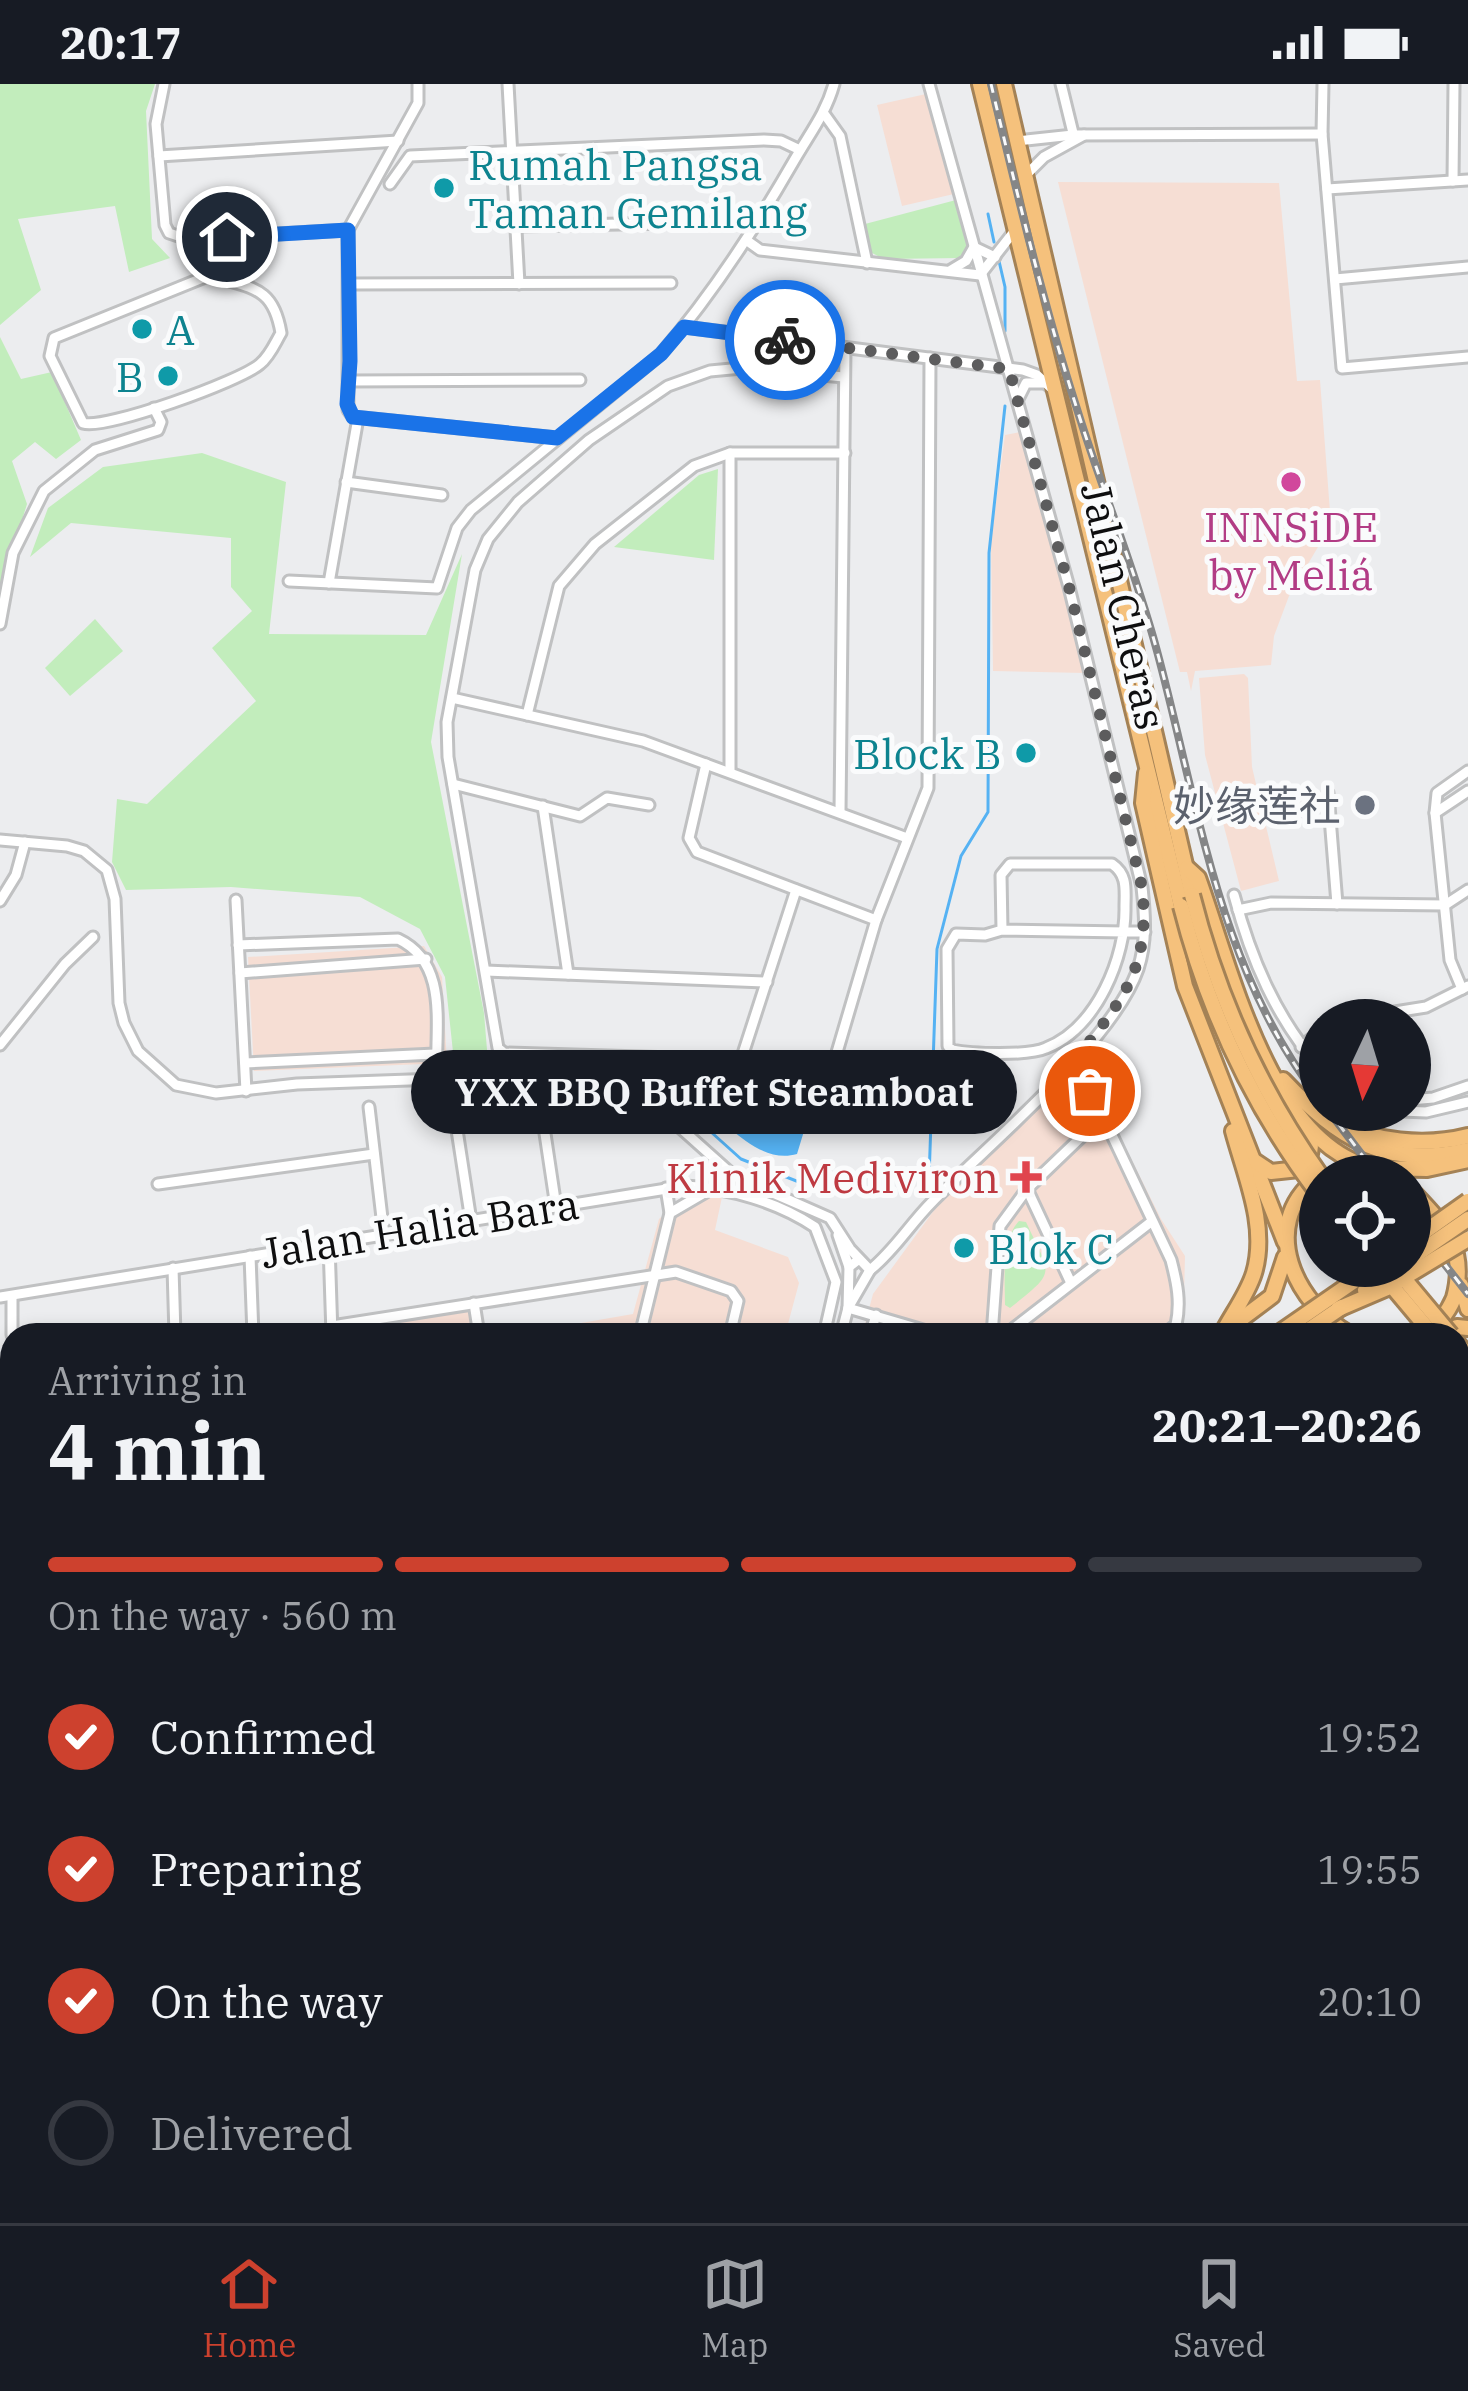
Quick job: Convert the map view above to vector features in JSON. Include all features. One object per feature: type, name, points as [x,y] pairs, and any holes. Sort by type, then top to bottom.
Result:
[{"type":"highway","name":"Jalan Cheras","points":[[980,84],[1147,768],[1186,900],[1243,1048],[1307,1155]]},
{"type":"highway","name":"Jalan Cheras","points":[[1004,84],[1184,866],[1204,987],[1231,1052],[1299,1164]]},
{"type":"highway","points":[[1147,768],[1143,803],[1174,945],[1217,1074],[1259,1241],[1251,1282],[1227,1323]]},
{"type":"highway","points":[[1184,866],[1198,878],[1238,1001],[1299,1118]]},
{"type":"highway","points":[[1270,1065],[1299,1095]]},
{"type":"highway","points":[[1217,1074],[1305,1292],[1332,1323]]},
{"type":"highway","points":[[1253,1159],[1271,1172],[1299,1169],[1310,1157],[1312,1146],[1306,1131]]},
{"type":"highway","points":[[1310,1131],[1339,1155]]},
{"type":"highway","points":[[1338,1131],[1385,1152],[1445,1155],[1468,1150]]},
{"type":"highway","points":[[1361,1131],[1426,1142],[1468,1136]]},
{"type":"highway","points":[[1431,1168],[1468,1160]]},
{"type":"highway","points":[[1238,1323],[1272,1296],[1284,1269],[1299,1196]]},
{"type":"highway","points":[[1431,1227],[1468,1201]]},
{"type":"highway","points":[[1431,1213],[1457,1243],[1468,1309]]},
{"type":"highway","points":[[1431,1245],[1468,1219]]},
{"type":"highway","points":[[1339,1309],[1387,1288],[1468,1239]]},
{"type":"highway","points":[[1436,1323],[1446,1314],[1464,1270]]},
{"type":"highway","points":[[1293,1323],[1346,1287]]},
{"type":"highway","points":[[1319,1323],[1369,1287]]},
{"type":"highway","points":[[1394,1287],[1426,1323]]},
{"type":"highway","points":[[1413,1287],[1442,1323]]},
{"type":"street","points":[[164,84],[156,124],[169,233],[187,239],[348,230]]},
{"type":"street","points":[[329,583],[356,418],[347,404],[348,230],[418,103],[418,84]]},
{"type":"street","points":[[508,84],[519,284]]},
{"type":"street","points":[[289,581],[437,588],[457,528],[471,510],[661,354],[684,327],[825,115],[834,84]]},
{"type":"street","points":[[848,1308],[868,1275],[931,1203],[1076,1059],[1125,996],[1138,969],[1145,932],[1142,887],[1093,681],[929,84]]},
{"type":"street","points":[[1061,84],[1077,138]]},
{"type":"street","points":[[1323,84],[1322,134],[1342,368],[1468,357]]},
{"type":"street","points":[[1454,84],[1454,181]]},
{"type":"street","points":[[825,115],[840,136],[867,263]]},
{"type":"street","points":[[1017,140],[1322,134]]},
{"type":"street","points":[[1025,176],[1044,157],[1077,138]]},
{"type":"street","points":[[390,184],[410,157],[764,140],[800,150]]},
{"type":"street","points":[[159,156],[398,141]]},
{"type":"street","points":[[1327,189],[1468,180]]},
{"type":"street","points":[[516,226],[725,222]]},
{"type":"street","points":[[980,274],[1016,229]]},
{"type":"street","points":[[746,240],[760,250],[980,274]]},
{"type":"street","points":[[974,247],[995,257]]},
{"type":"street","points":[[945,272],[965,261],[974,247]]},
{"type":"street","points":[[1335,279],[1468,267]]},
{"type":"street","points":[[210,275],[266,294],[277,308],[281,333],[266,359],[250,371],[154,408],[96,426],[83,423],[50,356],[54,338],[210,275]]},
{"type":"street","points":[[350,284],[671,284]]},
{"type":"street","points":[[684,327],[1009,369],[1037,375],[1051,387]]},
{"type":"street","points":[[982,365],[999,352],[1001,341]]},
{"type":"street","points":[[840,812],[845,348]]},
{"type":"street","points":[[844,377],[742,368],[710,371],[668,386],[589,440],[518,502],[488,539],[467,603],[447,722],[448,757],[498,1048],[504,1053],[819,1067],[835,1059],[876,920],[928,788],[930,358]]},
{"type":"street","points":[[350,381],[580,380]]},
{"type":"street","points":[[1018,400],[1026,383],[1051,387]]},
{"type":"street","points":[[0,624],[13,553],[44,491],[95,450],[158,430],[161,422],[154,408]]},
{"type":"street","points":[[356,418],[557,438]]},
{"type":"street","points":[[527,715],[559,586],[575,563],[694,466],[730,453],[845,453]]},
{"type":"street","points":[[730,453],[730,772]]},
{"type":"street","points":[[346,482],[442,495]]},
{"type":"street","points":[[452,698],[643,741],[907,838]]},
{"type":"street","points":[[706,764],[691,846],[876,920]]},
{"type":"street","points":[[1431,1004],[1465,987],[1450,960],[1435,813],[1437,793],[1468,771]]},
{"type":"street","points":[[454,784],[580,816],[607,798],[649,805]]},
{"type":"street","points":[[1435,813],[1468,791]]},
{"type":"street","points":[[1328,793],[1337,904]]},
{"type":"street","points":[[543,806],[568,974]]},
{"type":"street","points":[[0,840],[84,851],[107,871],[115,899],[118,1004],[129,1037],[149,1065],[190,1090],[436,1079],[638,1090],[734,1176],[823,1213],[835,1224],[855,1280],[868,1275]]},
{"type":"street","points":[[0,901],[26,842]]},
{"type":"street","points":[[1002,930],[1001,875],[1010,864],[1112,865],[1125,880],[1125,932],[1105,991],[1091,1010],[1040,1051],[952,1050],[948,1046],[947,949],[956,934],[1002,930],[1125,932],[1145,932]]},
{"type":"street","points":[[741,1060],[796,890]]},
{"type":"street","points":[[1238,910],[1271,903],[1445,905],[1468,890]]},
{"type":"street","points":[[1234,895],[1252,958],[1299,1033]]},
{"type":"street","points":[[236,900],[247,1090]]},
{"type":"street","points":[[0,1045],[65,964],[94,938]]},
{"type":"street","points":[[238,945],[398,939],[426,959],[435,980],[436,1079]]},
{"type":"street","points":[[240,973],[426,959]]},
{"type":"street","points":[[486,971],[767,982]]},
{"type":"street","points":[[245,1063],[436,1054]]},
{"type":"street","points":[[1076,1059],[1171,1260],[1178,1289],[1176,1323]]},
{"type":"street","points":[[1431,1098],[1468,1086]]},
{"type":"street","points":[[538,1087],[556,1207]]},
{"type":"street","points":[[1431,1111],[1468,1102]]},
{"type":"street","points":[[369,1107],[384,1235]]},
{"type":"street","points":[[455,1117],[471,1221]]},
{"type":"street","points":[[993,1323],[1000,1226],[1028,1189],[1102,1117]]},
{"type":"street","points":[[158,1184],[374,1154]]},
{"type":"street","points":[[670,1213],[714,1187],[750,1197],[815,1227],[836,1282],[827,1323]]},
{"type":"street","name":"Jalan Halia Bara","points":[[6,1297],[666,1188],[714,1187]]},
{"type":"street","points":[[642,1323],[670,1213],[666,1188]]},
{"type":"street","points":[[1028,1189],[1071,1283]]},
{"type":"street","points":[[1020,1323],[1151,1222]]},
{"type":"street","points":[[329,1244],[332,1323]]},
{"type":"street","points":[[660,1248],[676,1271]]},
{"type":"street","points":[[250,1256],[253,1323]]},
{"type":"street","points":[[852,1266],[867,1264],[868,1275]]},
{"type":"street","points":[[844,1323],[852,1266]]},
{"type":"street","points":[[173,1268],[175,1323]]},
{"type":"street","points":[[373,1323],[676,1271],[731,1291],[738,1301],[733,1323]]},
{"type":"street","points":[[474,1303],[477,1323]]},
{"type":"street","points":[[848,1308],[902,1323]]},
{"type":"street","points":[[874,1323],[876,1315]]},
{"type":"shaded area","points":[[926,94],[954,194],[902,206],[877,105]]},
{"type":"shaded area","points":[[1058,182],[1279,183],[1297,381],[1320,380],[1331,525],[1289,596],[1274,636],[1271,665],[1195,671],[1191,691],[1187,672],[1180,672]]},
{"type":"shaded area","points":[[1020,432],[1085,673],[993,671],[991,541],[1005,435]]},
{"type":"shaded area","points":[[1244,674],[1248,678],[1252,767],[1279,881],[1241,891],[1205,755],[1199,678]]},
{"type":"shaded area","points":[[424,946],[442,977],[447,1063],[254,1071],[248,957]]},
{"type":"shaded area","points":[[1081,1058],[1161,1219],[1185,1256],[1183,1323],[865,1323],[873,1294],[935,1209]]},
{"type":"shaded area","points":[[722,1197],[715,1230],[788,1257],[799,1283],[788,1323],[581,1323],[633,1314],[659,1219],[679,1201]]},
{"type":"shaded area","points":[[477,1307],[480,1323],[371,1323]]},
{"type":"green space","points":[[0,84],[155,84],[146,111],[152,239],[170,258],[129,272],[115,206],[18,219],[41,290],[0,325]]},
{"type":"green space","points":[[956,200],[969,245],[962,258],[884,259],[870,252],[865,224]]},
{"type":"green space","points":[[0,337],[21,379],[52,372],[81,440],[56,459],[35,442],[12,461],[27,504],[0,591]]},
{"type":"green space","points":[[202,453],[286,482],[269,634],[426,635],[462,554],[431,742],[484,1013],[489,1074],[461,1069],[453,1052],[445,977],[420,929],[360,897],[231,887],[126,890],[112,862],[117,799],[147,804],[256,701],[212,648],[252,611],[231,587],[231,538],[71,523],[30,557],[48,508],[103,467]]},
{"type":"green space","points":[[718,469],[714,560],[614,547],[699,475]]},
{"type":"green space","points":[[95,619],[123,651],[70,696],[45,668]]},
{"type":"green space","points":[[1019,1221],[1026,1222],[1045,1271],[1036,1286],[1010,1308],[1005,1305],[1005,1261]]},
{"type":"water","points":[[704,1083],[810,1087],[815,1095],[797,1154],[769,1153],[743,1139],[698,1099]]},
{"type":"waterway","points":[[988,214],[994,242]]},
{"type":"waterway","points":[[999,261],[1005,287],[1005,331]]},
{"type":"waterway","points":[[924,1190],[929,1179],[937,949],[961,856],[988,812],[989,553],[1005,406]]},
{"type":"waterway","points":[[681,1105],[741,1159],[809,1186],[848,1193]]},
{"type":"railway","points":[[991,84],[1053,329],[1148,620],[1216,885],[1257,997],[1299,1069]]},
{"type":"railway","points":[[1344,1131],[1362,1155]]},
{"type":"railway","points":[[1431,1247],[1468,1294]]},
{"type":"way so far","points":[[785,340],[1009,369],[1089,663],[1142,887],[1145,932],[1138,969],[1125,996],[1076,1059],[1090,1091]]},
{"type":"place","name":"Rumah Pangsa Taman Gemilang","points":[[444,188]]},
{"type":"place","name":"A","points":[[142,329]]},
{"type":"place","name":"B","points":[[168,376]]},
{"type":"place","name":"INNSiDE by Meliá","points":[[1291,482]]},
{"type":"place","name":"Block B","points":[[1026,753]]},
{"type":"place","name":"妙缘莲社","points":[[1365,805]]},
{"type":"place","name":"YXX BBQ Buffet Steamboat","points":[[1090,1091]]},
{"type":"place","name":"Klinik Mediviron","points":[[1026,1177]]},
{"type":"place","name":"Blok C","points":[[964,1248]]},
{"type":"route","points":[[227,237],[348,230],[347,404],[353,417],[557,438],[661,354],[684,327],[785,340]]}]
